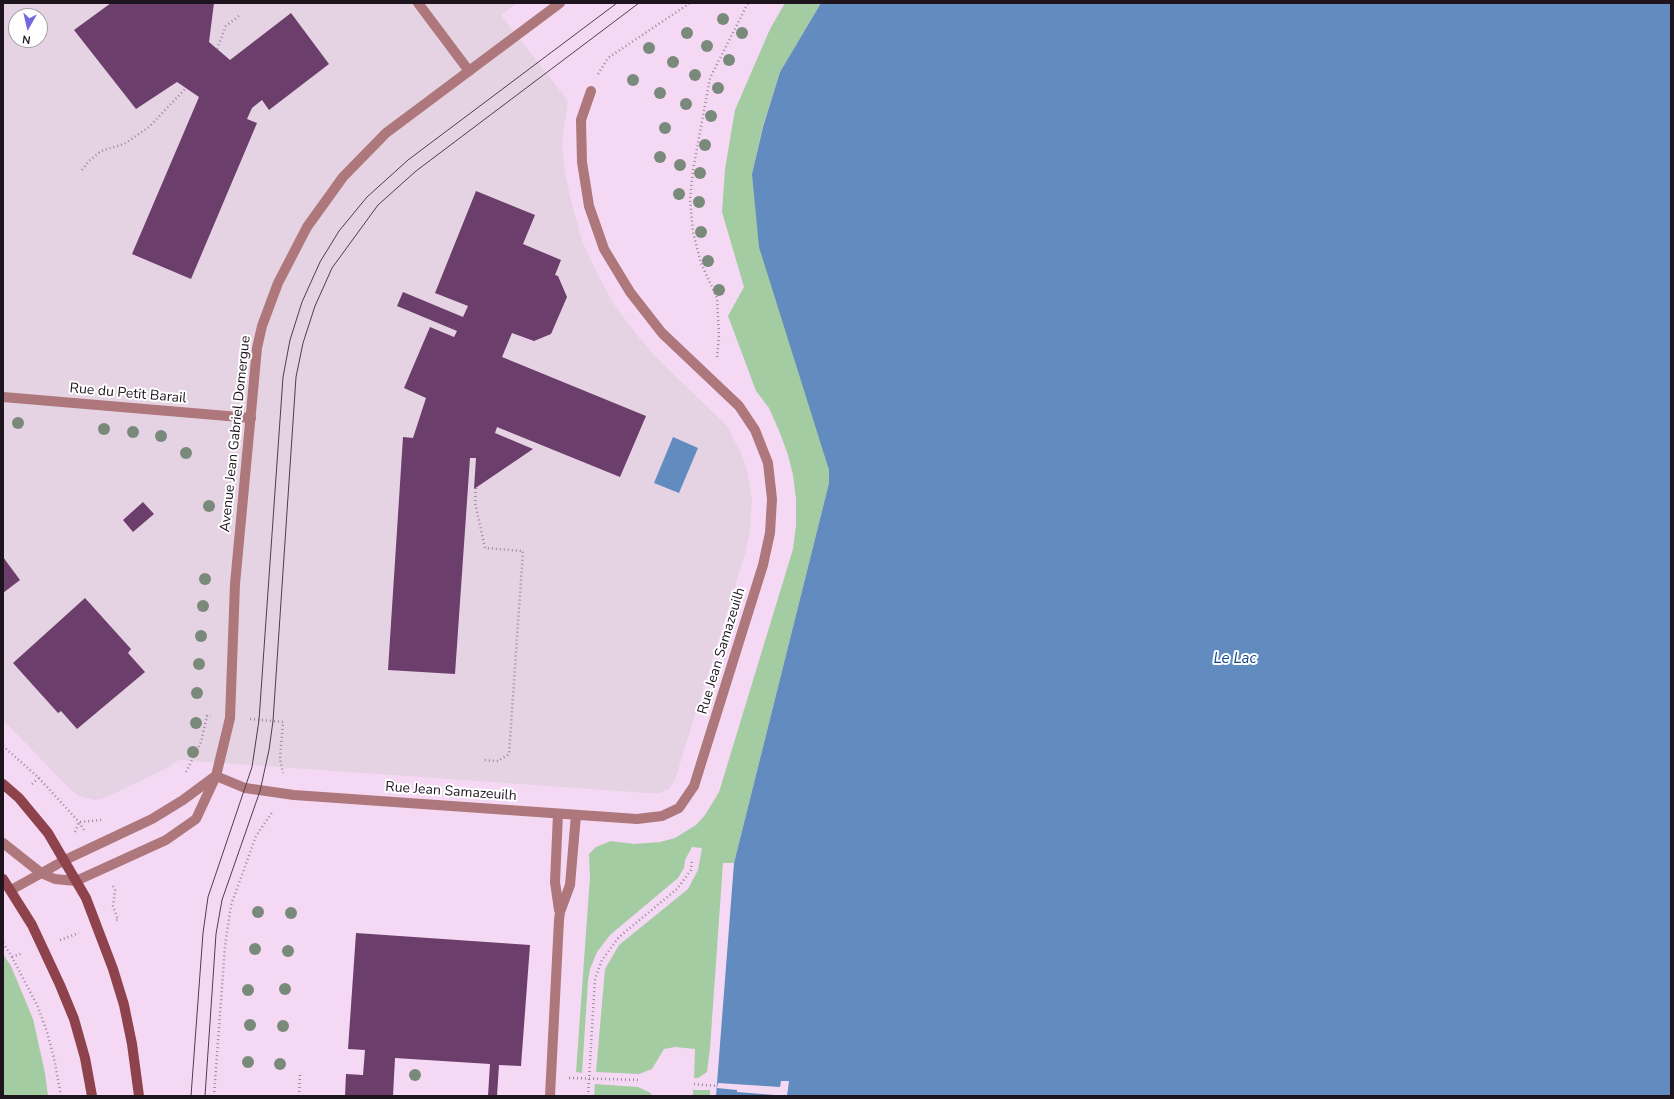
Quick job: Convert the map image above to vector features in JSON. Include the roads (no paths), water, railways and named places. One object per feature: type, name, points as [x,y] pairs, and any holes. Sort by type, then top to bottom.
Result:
[{"type":"main road","points":[[3,784],[19,798],[48,833],[86,898],[100,931],[115,976],[132,1044],[139,1096]]},
{"type":"main road","points":[[3,879],[32,925],[74,1019],[85,1058],[92,1096]]},
{"type":"street","points":[[418,3],[469,71]]},
{"type":"street","name":"Avenue Jean Gabriel Domergue","points":[[76,881],[166,840],[196,819],[216,776],[230,718],[235,584],[257,348],[262,326],[278,283],[307,227],[343,176],[386,133],[560,3]]},
{"type":"street","name":"Rue Jean Samazeuilh","points":[[216,776],[245,788],[278,794],[637,819],[662,816],[679,808],[694,786],[763,565],[770,533],[772,499],[768,463],[755,430],[739,406],[662,333],[630,292],[604,248],[589,206],[582,162],[581,120],[591,91]]},
{"type":"street","name":"Rue du Petit Barail","points":[[3,397],[251,418]]},
{"type":"street","points":[[11,890],[41,872],[152,819],[183,800],[216,776]]},
{"type":"street","points":[[550,1096],[560,912],[554,882],[558,814]]},
{"type":"street","points":[[560,912],[570,884],[576,815]]},
{"type":"street","points":[[3,843],[41,872],[55,879],[76,881]]},
{"type":"water","name":"Le Lac","points":[[821,3],[1671,3],[1671,1096],[716,1096],[734,863],[829,483],[829,470],[759,247],[752,174],[763,127],[780,72]]},
{"type":"water","points":[[673,437],[698,448],[679,493],[654,483]]},
{"type":"tram line","points":[[191,1096],[203,933],[208,897],[252,767],[259,720],[283,377],[290,340],[302,302],[320,262],[339,231],[367,197],[408,160],[617,3]]},
{"type":"tram line","points":[[205,1096],[216,934],[222,900],[260,791],[269,750],[273,721],[296,377],[303,343],[315,306],[332,268],[378,205],[416,171],[639,3]]}]
